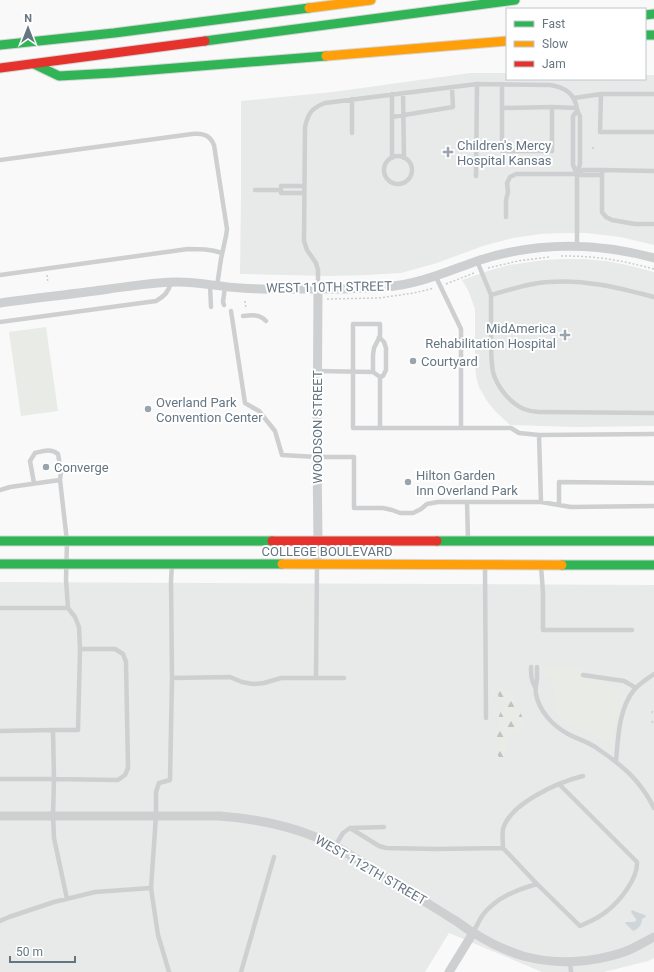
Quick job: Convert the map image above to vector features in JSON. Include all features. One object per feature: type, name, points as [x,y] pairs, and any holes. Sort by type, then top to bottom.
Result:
[{"type":"main road","points":[[246,16],[309,0]]},
{"type":"main road","points":[[0,45],[114,33],[371,0]]},
{"type":"main road","points":[[0,68],[515,0]]},
{"type":"main road","points":[[462,44],[506,37]]},
{"type":"main road","points":[[34,64],[59,76],[506,41]]},
{"type":"main road","name":"COLLEGE BOULEVARD","points":[[0,541],[654,541]]},
{"type":"main road","name":"COLLEGE BOULEVARD","points":[[0,564],[654,565]]},
{"type":"street","name":"WEST 110TH STREET","points":[[0,303],[171,282],[241,288],[360,289],[386,287],[410,283],[436,276],[501,254],[542,247],[577,246],[604,248],[654,258]]},
{"type":"street","name":"WOODSON STREET","points":[[317,564],[318,289]]},
{"type":"street","name":"WEST 112TH STREET","points":[[0,816],[219,816],[264,821],[311,835],[335,846],[473,933],[522,956],[558,962],[596,959],[616,954],[654,937]]},
{"type":"street","points":[[449,972],[473,933]]},
{"type":"lane","points":[[476,176],[477,84]]},
{"type":"lane","points":[[318,289],[318,270],[316,263],[307,250],[304,241],[305,127],[309,114],[313,109],[325,103],[477,84],[550,85],[560,87],[574,98],[577,109],[573,116],[573,165],[577,174],[577,246]]},
{"type":"lane","points":[[502,84],[502,151],[552,151],[552,107]]},
{"type":"lane","points":[[392,116],[453,107],[452,87]]},
{"type":"lane","points":[[404,93],[404,158]]},
{"type":"lane","points":[[392,94],[392,158]]},
{"type":"lane","points":[[574,98],[601,94],[654,94]]},
{"type":"lane","points":[[601,94],[600,132],[654,132]]},
{"type":"lane","points":[[352,99],[352,133]]},
{"type":"lane","points":[[502,108],[552,107],[577,109]]},
{"type":"lane","points":[[0,160],[192,134],[203,134],[212,140],[227,229],[220,259],[217,286],[211,307]]},
{"type":"lane","points":[[399,156],[404,158],[410,164],[411,168],[408,180],[399,183],[390,181],[385,174],[384,169],[387,161],[399,156]]},
{"type":"lane","points":[[506,217],[506,200],[508,192],[507,183],[510,177],[516,174],[581,175],[654,170]]},
{"type":"lane","points":[[602,173],[602,212],[606,218],[635,224],[654,224]]},
{"type":"lane","points":[[281,190],[304,186]]},
{"type":"lane","points":[[255,190],[281,190],[304,193]]},
{"type":"lane","points":[[0,275],[188,249],[204,248],[222,253]]},
{"type":"lane","points":[[477,261],[491,296],[491,355],[493,372],[499,386],[515,404],[524,409],[539,412],[654,413]]},
{"type":"lane","points":[[436,276],[461,329],[461,427]]},
{"type":"lane","points":[[0,322],[156,301],[163,297],[168,291],[171,282]]},
{"type":"lane","points":[[491,296],[527,285],[548,282],[586,282],[654,297]]},
{"type":"lane","points":[[217,286],[224,305]]},
{"type":"lane","points":[[231,311],[245,403],[259,411],[275,431],[282,455],[354,457],[354,508],[383,508],[400,513],[413,513],[427,504],[438,502],[541,502],[571,507],[654,506]]},
{"type":"lane","points":[[243,316],[256,315],[266,321]]},
{"type":"lane","points":[[374,372],[373,355],[374,348],[379,337],[380,324],[353,324],[354,428],[511,428],[519,433],[540,435],[654,434]]},
{"type":"lane","points":[[379,337],[384,342],[386,348],[386,370],[380,377]]},
{"type":"lane","points":[[317,371],[374,372],[380,377]]},
{"type":"lane","points":[[380,377],[380,428]]},
{"type":"lane","points":[[540,435],[541,502]]},
{"type":"lane","points":[[0,731],[78,730],[80,649],[76,617],[68,608],[66,580],[67,541],[60,480],[61,472],[58,454],[55,451],[44,450],[34,453],[30,461],[34,484]]},
{"type":"lane","points":[[0,490],[10,487],[60,480]]},
{"type":"lane","points":[[559,505],[559,482],[654,483]]},
{"type":"lane","points":[[467,502],[468,541]]},
{"type":"lane","points":[[169,972],[158,935],[151,888],[156,816],[156,792],[160,782],[170,780],[172,564]]},
{"type":"lane","points":[[316,678],[317,564]]},
{"type":"lane","points":[[485,564],[486,718]]},
{"type":"lane","points":[[541,564],[543,630],[632,630]]},
{"type":"lane","points":[[0,608],[68,608]]},
{"type":"lane","points":[[0,779],[118,780],[124,775],[128,768],[126,662],[123,654],[115,649],[80,649]]},
{"type":"lane","points":[[531,667],[531,677],[535,687]]},
{"type":"lane","points":[[537,667],[535,687],[536,695],[548,718],[567,733],[596,747],[616,761],[636,779],[654,808]]},
{"type":"lane","points":[[616,761],[619,728],[627,703],[634,690],[644,680],[654,674]]},
{"type":"lane","points":[[583,675],[624,681],[636,688]]},
{"type":"lane","points":[[172,678],[230,677],[242,682],[253,684],[264,683],[281,678],[344,678]]},
{"type":"lane","points":[[54,730],[54,838],[68,899]]},
{"type":"lane","points":[[559,784],[637,862],[637,867],[630,884],[616,903],[599,917],[580,926],[503,848],[503,829],[512,813],[534,796],[559,784],[583,776]]},
{"type":"lane","points":[[335,846],[343,833],[350,828],[384,827]]},
{"type":"lane","points":[[350,828],[379,846],[386,848],[503,848]]},
{"type":"lane","points":[[241,972],[274,857]]},
{"type":"lane","points":[[473,933],[482,916],[499,900],[523,888],[537,884]]},
{"type":"lane","points":[[0,921],[54,902],[95,892],[151,888]]},
{"type":"lane","points":[[570,961],[571,972]]},
{"type":"path","points":[[556,256],[605,258],[654,269]]},
{"type":"path","points":[[488,268],[518,261],[550,257]]},
{"type":"path","points":[[446,284],[474,273]]},
{"type":"path","points":[[47,274],[48,284]]},
{"type":"path","points":[[231,311],[246,309],[244,301]]},
{"type":"shaded area","name":"Children's Mercy Hospital Kansas","points":[[470,73],[506,73],[506,80],[646,80],[646,75],[654,75],[654,245],[620,237],[586,233],[540,234],[513,238],[483,246],[437,263],[401,273],[328,276],[240,274],[241,101],[333,92]]},
{"type":"shaded area","name":"MidAmerica Rehabilitation Hospital","points":[[563,259],[606,261],[654,272],[654,426],[577,427],[510,425],[487,401],[479,387],[476,376],[475,362],[475,309],[468,290],[462,280],[509,265]]},
{"type":"shaded area","points":[[0,582],[654,585],[654,958],[648,961],[604,972],[542,972],[449,933],[425,972],[0,972]]},
{"type":"shaded area","points":[[632,910],[645,915],[646,917],[642,919],[637,929],[633,931],[625,923],[636,921],[631,912]]},
{"type":"green space","points":[[46,327],[58,411],[21,416],[9,332]]},
{"type":"green space","points":[[539,667],[582,667],[582,679],[594,680],[613,686],[618,690],[621,694],[622,702],[615,724],[611,745],[571,726],[560,718],[555,708],[551,677],[539,675]]},
{"type":"green space","points":[[500,689],[507,691],[512,695],[524,720],[522,731],[513,734],[509,739],[507,754],[503,757],[499,757],[497,754],[497,724],[504,705],[498,696],[498,690]]},
{"type":"traffic: fast","points":[[205,41],[515,0]]},
{"type":"traffic: fast","points":[[0,45],[114,33],[309,8]]},
{"type":"traffic: fast","points":[[646,15],[654,14]]},
{"type":"traffic: fast","points":[[646,35],[654,35]]},
{"type":"traffic: fast","points":[[34,64],[59,76],[326,56]]},
{"type":"traffic: fast","points":[[0,541],[272,541]]},
{"type":"traffic: fast","points":[[437,541],[654,541]]},
{"type":"traffic: fast","points":[[0,564],[282,564]]},
{"type":"traffic: fast","points":[[562,565],[654,565]]},
{"type":"traffic: slow","points":[[309,8],[371,0]]},
{"type":"traffic: slow","points":[[326,56],[506,41]]},
{"type":"traffic: slow","points":[[282,564],[562,565]]},
{"type":"traffic: jam","points":[[0,68],[205,41]]},
{"type":"traffic: jam","points":[[272,541],[437,541]]},
{"type":"place","name":"Children's Mercy Hospital Kansas","points":[[448,152]]},
{"type":"place","name":"MidAmerica Rehabilitation Hospital","points":[[565,335]]},
{"type":"place","name":"Courtyard","points":[[413,361]]},
{"type":"place","name":"Overland Park Convention Center","points":[[148,409]]},
{"type":"place","name":"Converge","points":[[46,467]]},
{"type":"place","name":"Hilton Garden Inn Overland Park","points":[[408,482]]}]
